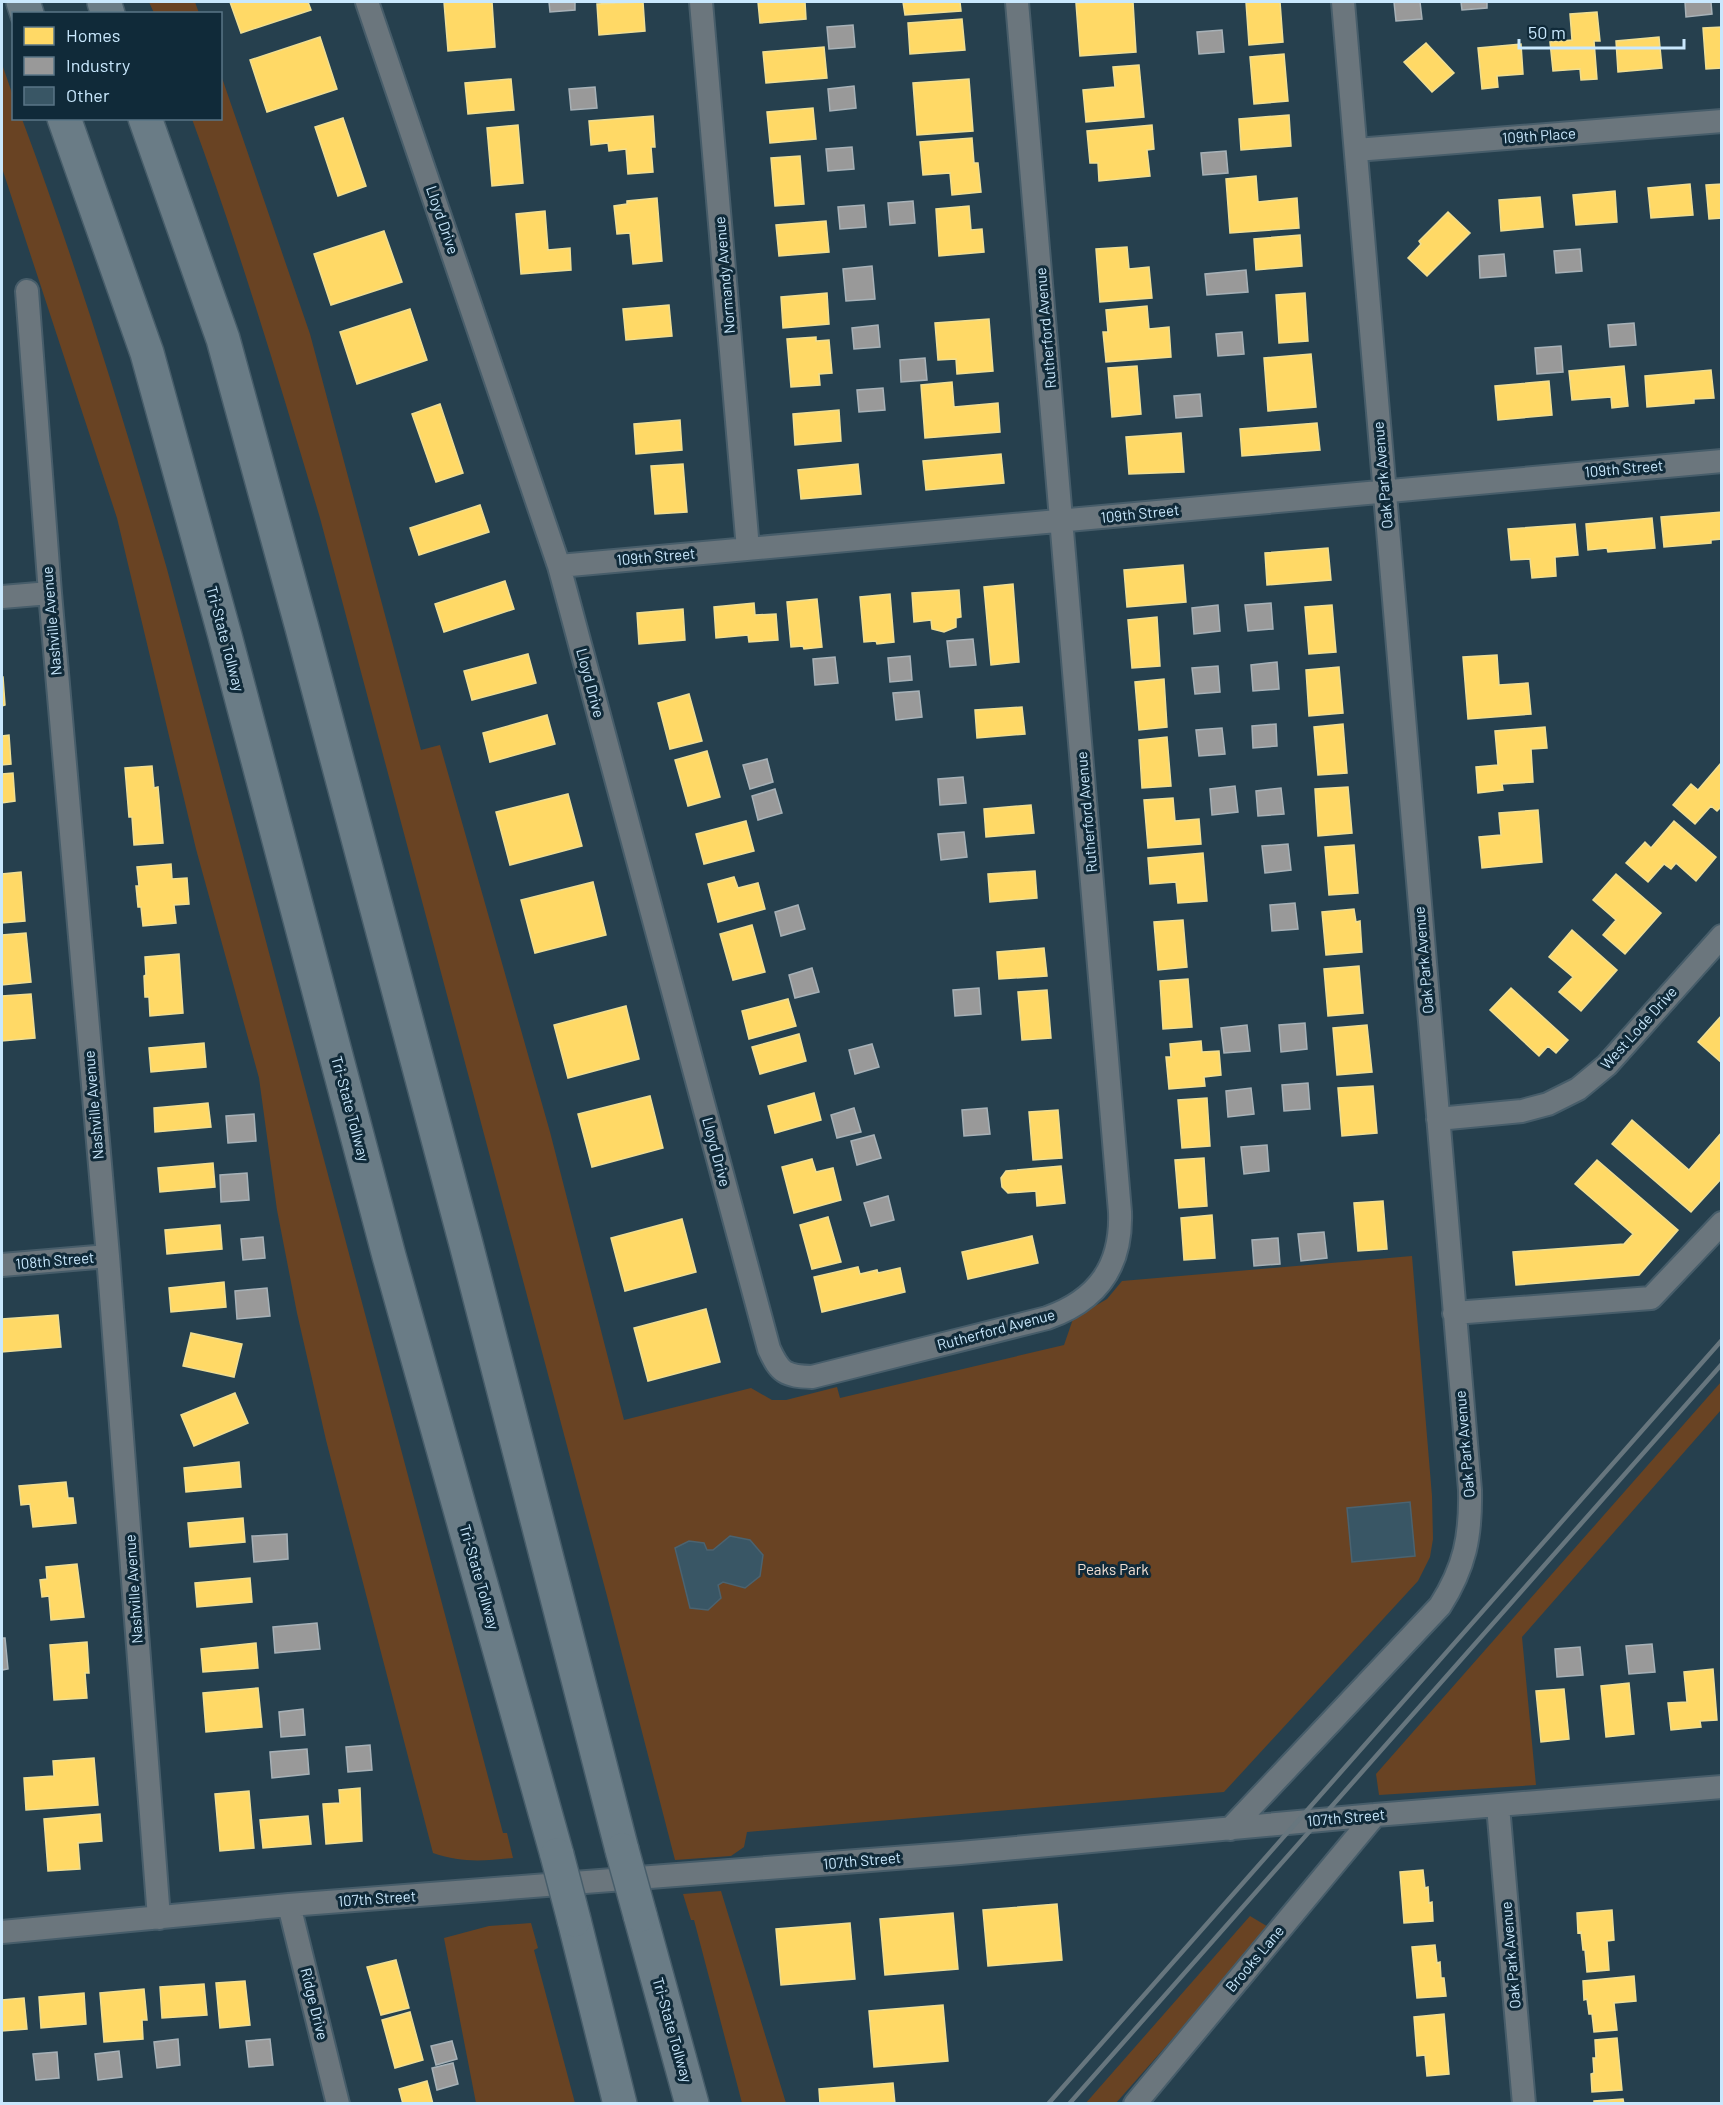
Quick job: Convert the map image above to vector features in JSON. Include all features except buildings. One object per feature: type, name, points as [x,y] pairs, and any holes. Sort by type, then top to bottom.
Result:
[{"type":"highway","name":"Tri-State Tollway","points":[[65,120],[147,353],[228,648],[389,1257],[557,1855],[620,2103]]},
{"type":"highway","name":"Tri-State Tollway","points":[[146,120],[223,339],[463,1233],[622,1850],[692,2103]]},
{"type":"street","name":"Lloyd Drive","points":[[367,2],[559,566],[769,1349],[783,1372]]},
{"type":"street","name":"Normandy Avenue","points":[[701,2],[748,549]]},
{"type":"street","name":"Rutherford Avenue","points":[[783,1372],[794,1376],[812,1377],[1063,1313],[1087,1298],[1096,1289],[1117,1253],[1120,1238],[1120,1212],[1063,522],[1017,2]]},
{"type":"street","name":"Oak Park Avenue","points":[[1230,1829],[1440,1606],[1455,1583],[1471,1524],[1470,1490],[1343,2]]},
{"type":"street","name":"109th Place","points":[[1356,150],[1722,121]]},
{"type":"street","name":"Nashville Avenue","points":[[27,291],[50,593],[108,1256],[159,1918]]},
{"type":"street","name":"109th Street","points":[[559,566],[1722,461]]},
{"type":"street","points":[[2,597],[50,593]]},
{"type":"street","name":"West Lode Drive","points":[[1438,1119],[1522,1111],[1548,1104],[1578,1089],[1607,1065],[1722,936]]},
{"type":"street","points":[[1454,1313],[1651,1298],[1722,1223]]},
{"type":"street","name":"108th Street","points":[[2,1265],[108,1256]]},
{"type":"street","name":"107th Street","points":[[2,1932],[289,1905],[950,1854],[1375,1815],[1722,1787]]},
{"type":"street","name":"Oak Park Avenue","points":[[1498,1806],[1524,2103]]},
{"type":"street","name":"Brooks Lane","points":[[1135,2103],[1375,1815]]},
{"type":"street","name":"Ridge Drive","points":[[289,1905],[338,2103]]},
{"type":"green space","points":[[149,2],[195,2],[199,12],[154,12]]},
{"type":"green space","points":[[2,64],[12,93],[12,120],[22,120],[42,174],[116,399],[167,569],[503,1833],[507,1833],[513,1858],[473,1860],[433,1853],[326,1440],[297,1313],[277,1210],[259,1078],[196,849],[117,518],[2,168]]},
{"type":"green space","name":"Peaks Park","points":[[222,78],[310,334],[421,750],[440,745],[550,1132],[624,1420],[751,1388],[772,1400],[786,1400],[837,1387],[840,1398],[1064,1345],[1073,1319],[1107,1299],[1122,1281],[1412,1256],[1432,1496],[1433,1539],[1430,1557],[1418,1581],[1224,1792],[747,1832],[744,1847],[731,1856],[675,1860],[320,518],[275,367],[192,120],[222,120]]},
{"type":"green space","points":[[1721,1382],[1721,1410],[1522,1637],[1536,1785],[1379,1795],[1376,1774]]},
{"type":"green space","points":[[721,1891],[786,2103],[742,2103],[694,1920],[691,1920],[683,1894]]},
{"type":"green space","points":[[1250,1916],[1270,1928],[1116,2103],[1085,2104]]},
{"type":"green space","points":[[531,1923],[538,1948],[534,1950],[575,2103],[476,2103],[444,1938],[489,1926]]},
{"type":"railway","points":[[1048,2104],[1722,1340]]},
{"type":"railway","points":[[1069,2104],[1722,1364]]}]
